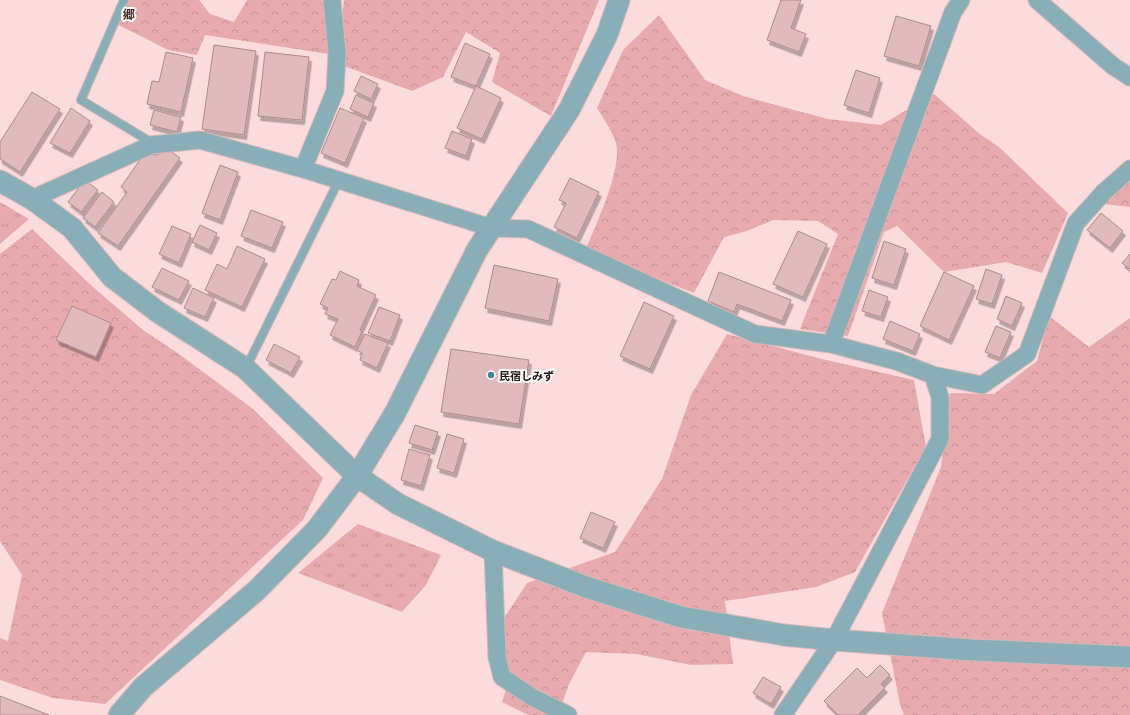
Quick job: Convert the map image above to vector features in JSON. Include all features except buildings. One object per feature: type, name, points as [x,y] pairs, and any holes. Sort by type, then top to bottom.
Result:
[{"type":"street","points":[[303,169],[335,91],[337,53],[332,0]]},
{"type":"street","points":[[119,715],[143,687],[257,590],[317,528],[357,476],[396,413],[477,250],[569,110],[607,35],[619,0]]},
{"type":"street","points":[[831,344],[953,12],[961,0]]},
{"type":"street","points":[[1037,0],[1113,66],[1130,77]]},
{"type":"street","points":[[32,199],[151,145],[200,140],[303,169],[492,228],[528,229],[756,334],[831,344],[896,361],[933,375],[982,386],[1028,354],[1076,224],[1104,192],[1130,169]]},
{"type":"street","points":[[0,181],[32,199],[72,228],[112,277],[158,312],[245,368],[357,476],[398,504],[493,551],[586,587],[681,617],[784,635],[972,650],[1130,657]]},
{"type":"street","points":[[783,715],[834,640],[940,439],[940,397],[933,375]]},
{"type":"street","points":[[493,551],[496,657],[502,677],[532,697],[568,715]]},
{"type":"lane","points":[[124,0],[82,100],[155,144]]},
{"type":"lane","points":[[245,368],[339,180]]},
{"type":"green space","points":[[129,0],[199,0],[210,14],[234,22],[247,0],[322,0],[334,19],[329,54],[205,35],[197,55],[168,50],[117,24]]},
{"type":"green space","points":[[344,0],[599,0],[551,116],[492,82],[500,53],[466,32],[443,77],[412,91],[336,63]]},
{"type":"green space","points":[[659,15],[705,80],[743,96],[828,119],[881,125],[934,94],[981,135],[999,147],[1068,213],[1042,273],[1006,262],[944,272],[897,226],[884,232],[848,336],[800,329],[838,234],[818,221],[773,220],[747,231],[724,237],[694,293],[585,251],[608,196],[616,164],[617,151],[615,140],[597,108],[623,50]]},
{"type":"green space","points":[[1130,181],[1130,207],[1104,204]]},
{"type":"green space","points":[[0,202],[29,219],[0,244]]},
{"type":"green space","points":[[32,229],[93,287],[143,330],[179,354],[253,409],[323,478],[303,520],[105,704],[53,698],[0,680],[0,638],[8,641],[22,575],[0,541],[0,254]]},
{"type":"green space","points":[[1049,316],[1089,347],[1130,318],[1130,715],[904,715],[900,704],[882,613],[941,467],[950,393],[994,394],[1037,361]]},
{"type":"green space","points":[[727,334],[822,359],[914,380],[926,447],[855,572],[816,587],[725,601],[733,664],[691,665],[636,654],[586,652],[569,684],[562,704],[507,672],[501,623],[527,583],[615,552],[662,479],[691,395]]},
{"type":"green space","points":[[358,524],[441,555],[426,585],[402,612],[298,573]]},
{"type":"green space","points":[[507,687],[557,715],[528,715],[502,702]]},
{"type":"place","name":"民宿しみず","points":[[491,375]]},
{"type":"district","name":"郷","points":[[129,14]]}]
